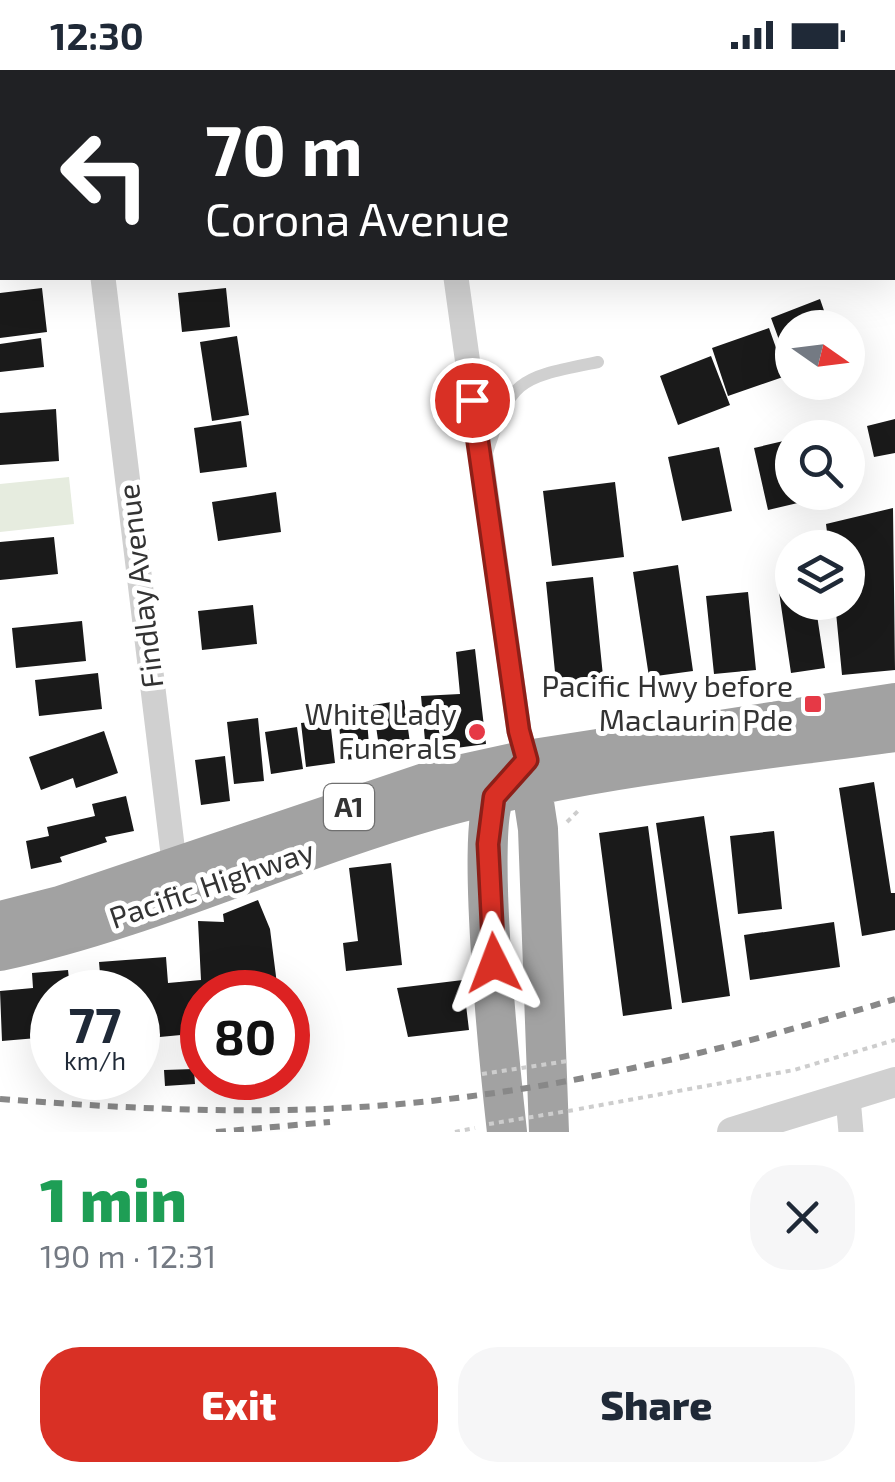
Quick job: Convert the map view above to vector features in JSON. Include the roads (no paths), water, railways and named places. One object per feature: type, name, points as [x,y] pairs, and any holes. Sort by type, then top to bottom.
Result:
[{"type":"highway","name":"Pacific Highway","points":[[518,782],[895,703]]},
{"type":"highway","name":"Pacific Highway","points":[[0,951],[66,936],[177,881],[415,785],[518,782],[895,732]]},
{"type":"highway","points":[[518,782],[538,829],[542,1036],[562,1121]]},
{"type":"highway","points":[[498,1128],[488,844],[518,782]]},
{"type":"highway","name":"Pacific Highway","points":[[0,921],[177,881]]},
{"type":"street","name":"Findlay Avenue","points":[[103,280],[177,881]]},
{"type":"street","points":[[456,280],[480,474],[519,731],[518,782]]},
{"type":"street","points":[[732,1132],[895,1082]]},
{"type":"street","points":[[848,1098],[851,1132]]},
{"type":"lane","points":[[480,474],[514,390],[539,374],[598,362]]},
{"type":"railway","points":[[0,1099],[250,1110],[350,1108],[463,1097],[650,1064],[895,999]]},
{"type":"railway","points":[[216,1132],[330,1122]]},
{"type":"place","name":"Pacific Hwy before Maclaurin Pde","points":[[813,704]]},
{"type":"place","name":"White Lady Funerals","points":[[477,732]]}]
